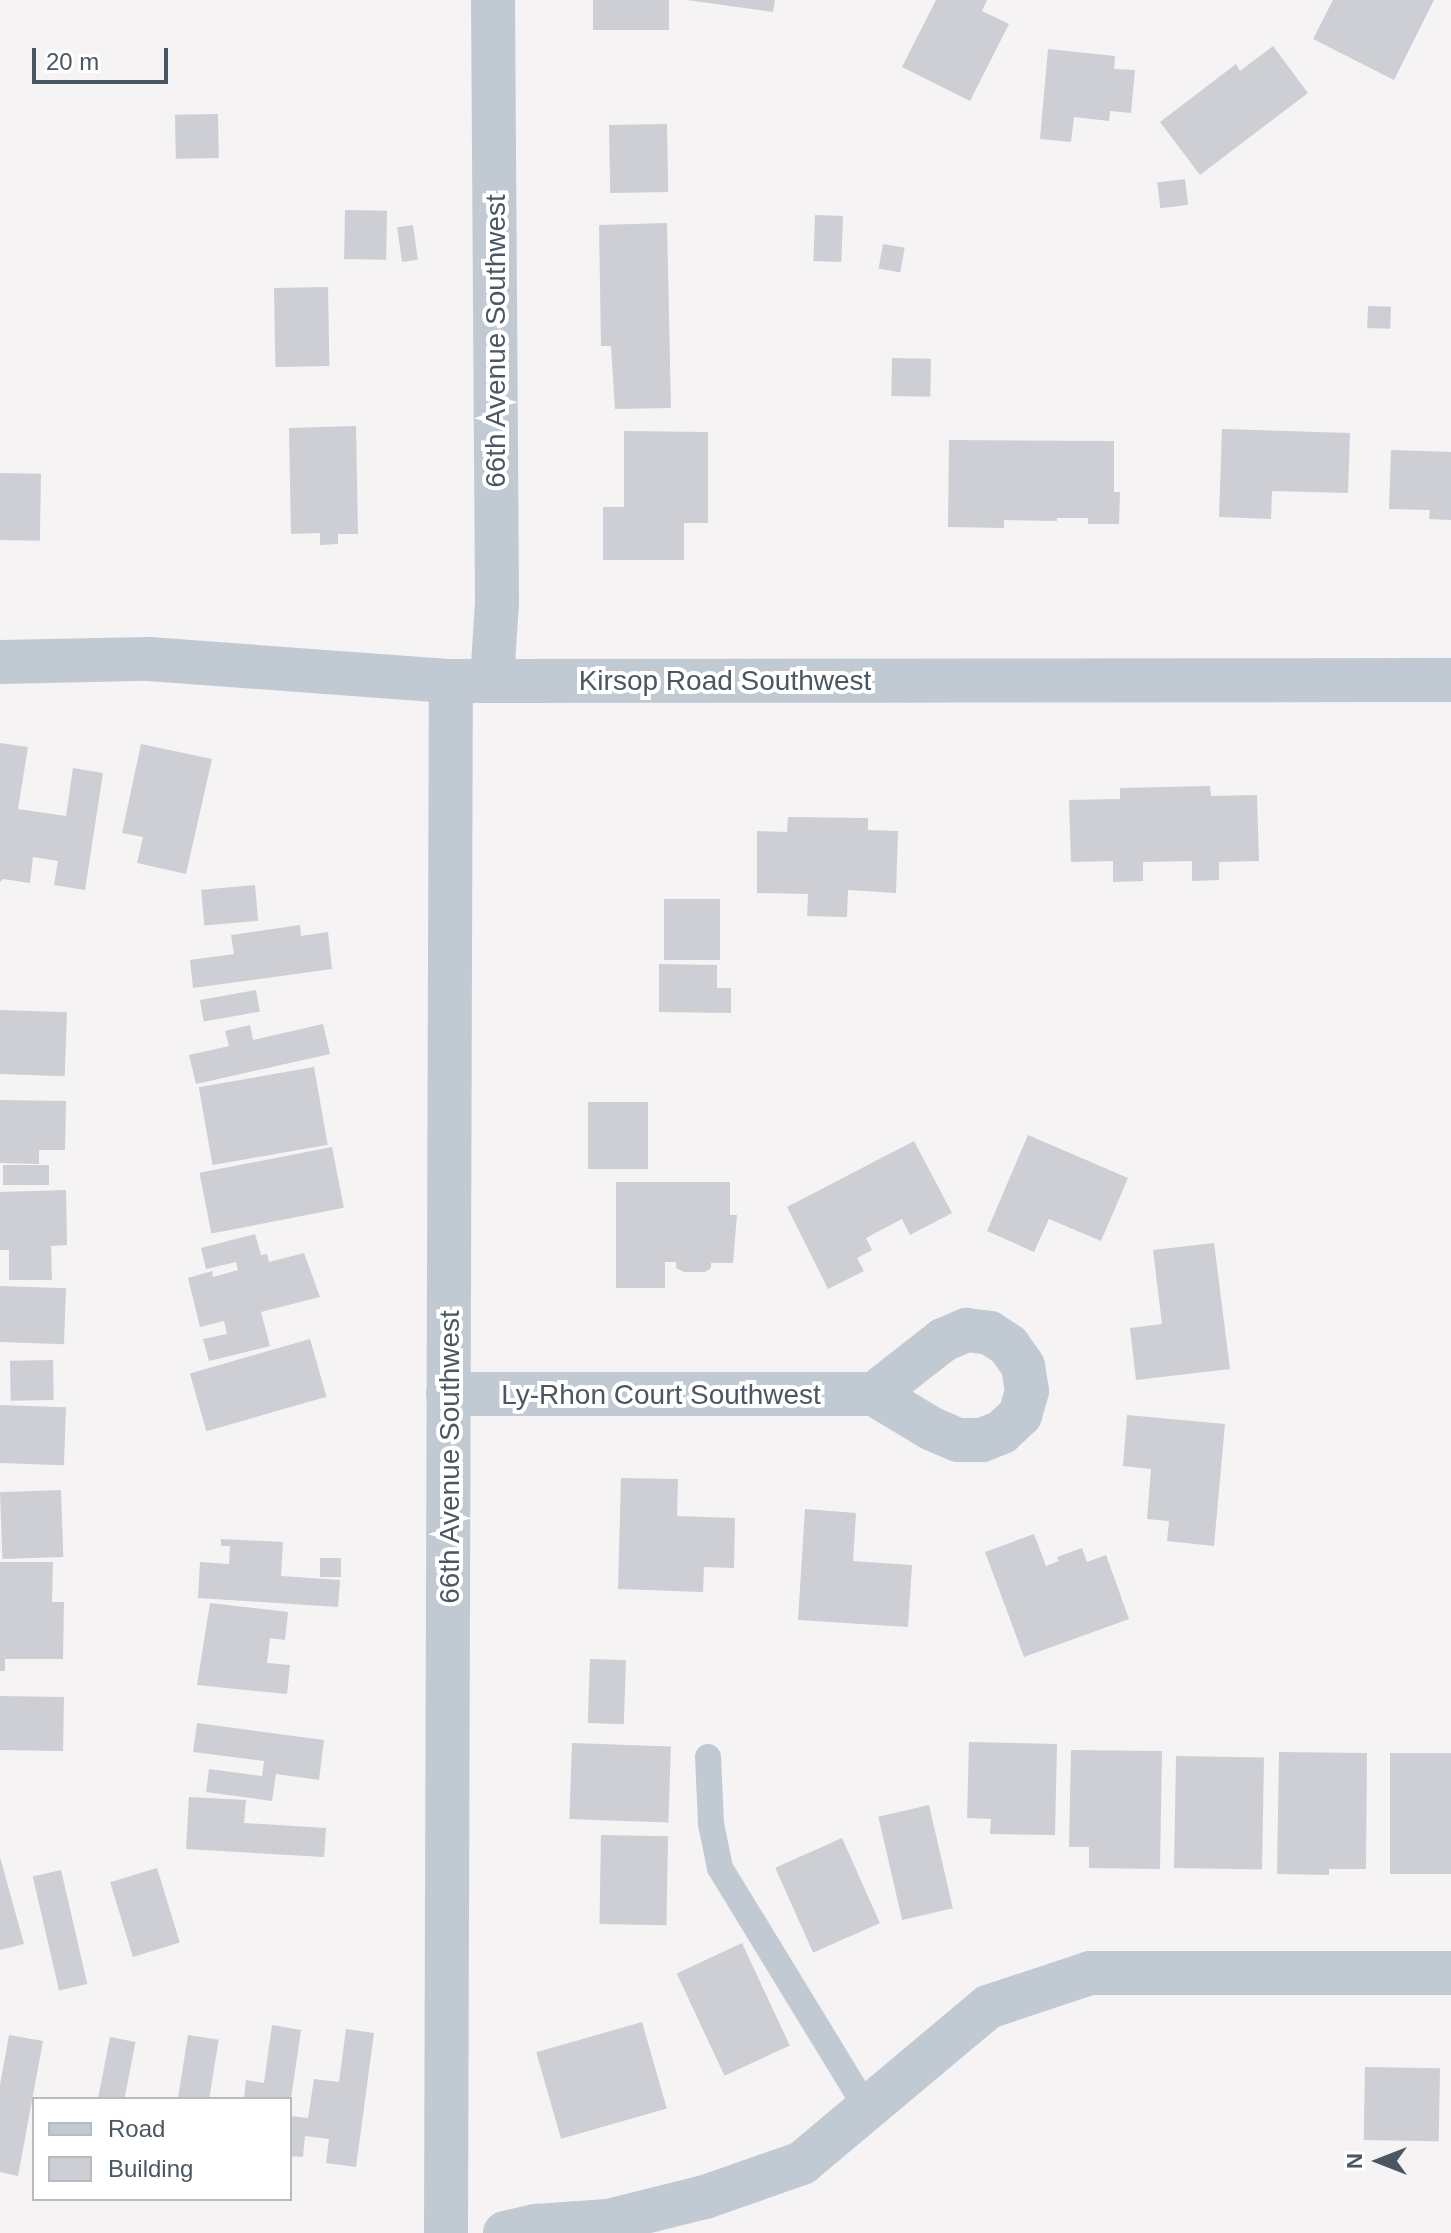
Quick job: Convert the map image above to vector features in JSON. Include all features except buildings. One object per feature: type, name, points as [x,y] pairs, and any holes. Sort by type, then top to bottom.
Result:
[{"type":"street","name":"66th Avenue Southwest","points":[[446,2233],[452,1042],[471,681],[497,602],[493,0]]},
{"type":"street","name":"Kirsop Road Southwest","points":[[0,662],[149,659],[471,681],[1451,680]]},
{"type":"street","name":"Ly-Rhon Court Southwest","points":[[448,1394],[874,1394]]},
{"type":"street","points":[[505,2233],[536,2226],[608,2221],[733,2187],[802,2163],[988,2007],[1090,1973],[1451,1973]]},
{"type":"lane","points":[[708,1757],[711,1824],[720,1868],[867,2109]]}]
